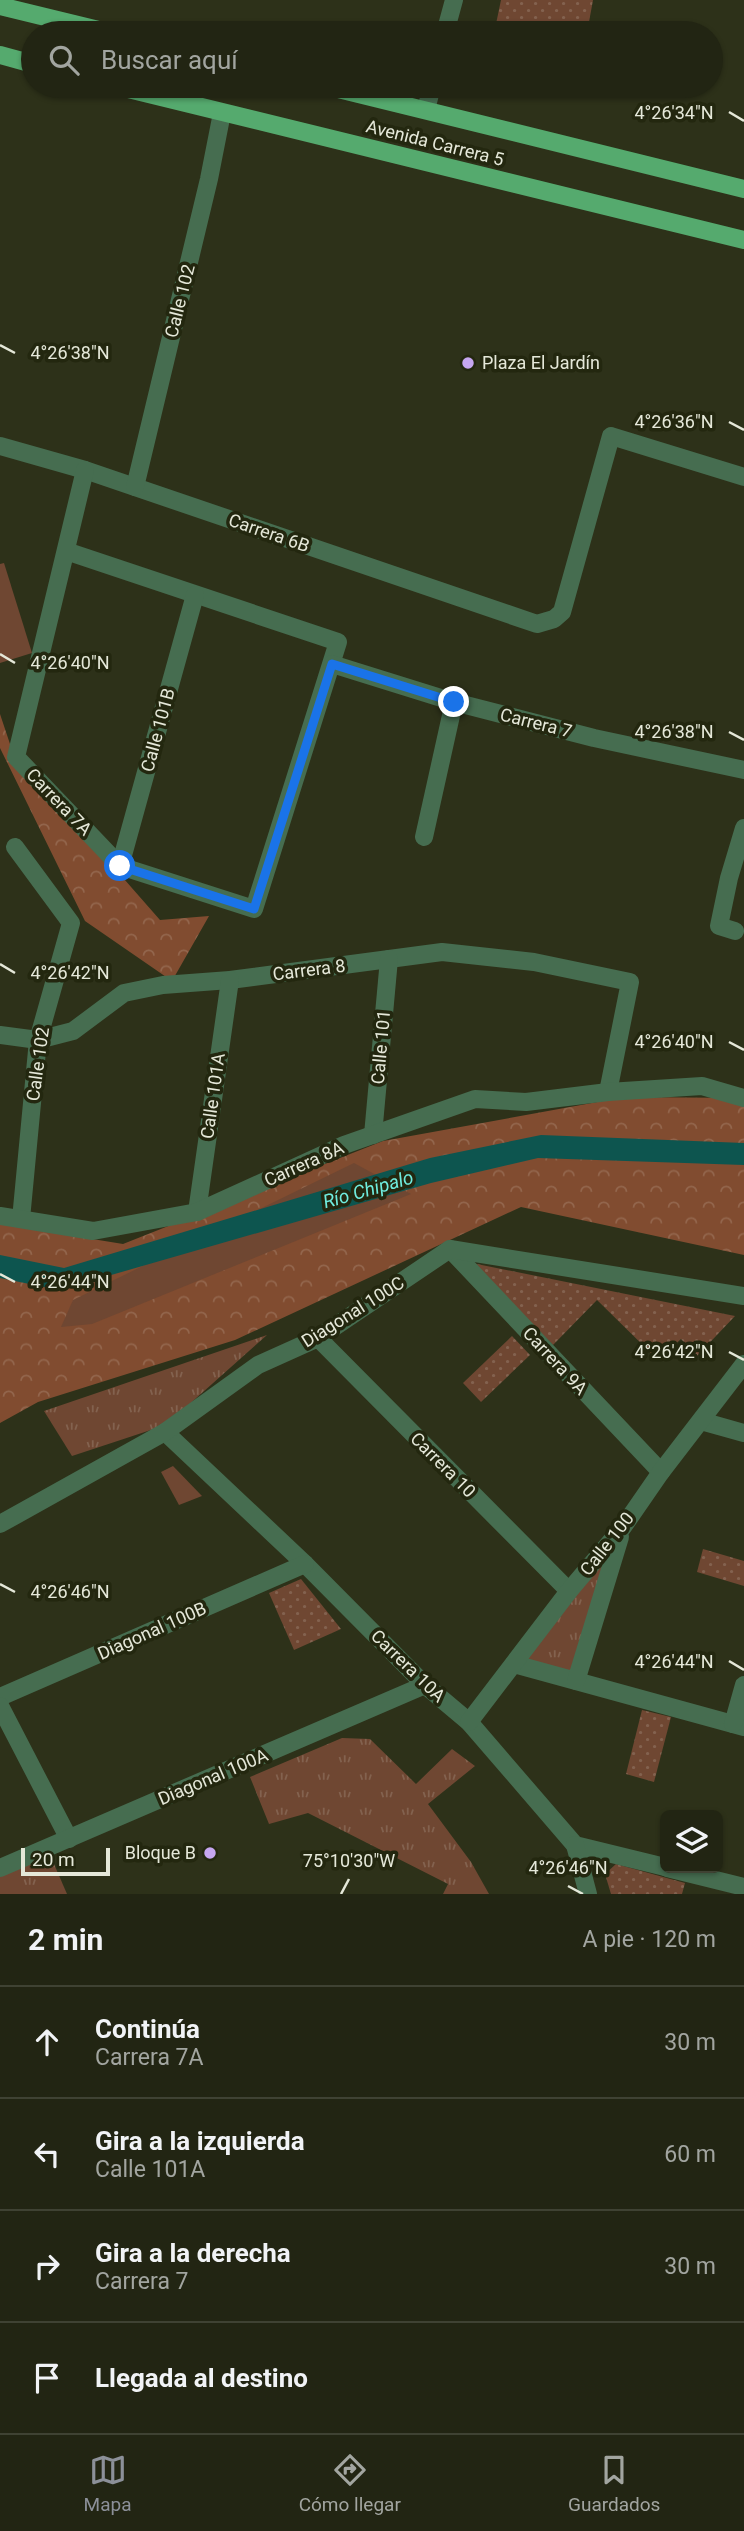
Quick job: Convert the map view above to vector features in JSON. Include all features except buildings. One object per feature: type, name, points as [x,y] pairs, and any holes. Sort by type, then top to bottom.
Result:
[{"type":"main road","points":[[0,6],[62,21]]},
{"type":"main road","points":[[0,55],[21,61]]},
{"type":"main road","name":"Avenida Carrera 5","points":[[163,98],[744,240]]},
{"type":"main road","name":"Avenida Carrera 5","points":[[376,98],[744,189]]},
{"type":"street","points":[[448,21],[454,0]]},
{"type":"street","points":[[426,110],[429,98]]},
{"type":"street","name":"Calle 102","points":[[135,487],[209,179],[222,113]]},
{"type":"street","name":"Carrera 6B","points":[[0,446],[85,470],[537,624],[554,619],[562,612],[611,436],[744,477]]},
{"type":"street","points":[[85,470],[66,551],[338,642],[332,664]]},
{"type":"street","name":"Carrera 7A","points":[[66,551],[16,757],[120,866],[254,909],[332,664]]},
{"type":"street","name":"Calle 101B","points":[[120,866],[195,595]]},
{"type":"street","name":"Carrera 7","points":[[332,664],[454,702],[594,738],[744,770]]},
{"type":"street","points":[[424,837],[454,702]]},
{"type":"street","points":[[735,931],[719,926],[736,880],[744,828]]},
{"type":"street","name":"Calle 102","points":[[15,847],[71,923],[38,1040],[21,1219]]},
{"type":"street","name":"Carrera 8","points":[[0,1034],[38,1040],[73,1031],[124,993],[163,985],[230,980],[442,952],[534,962],[630,982],[608,1092]]},
{"type":"street","name":"Calle 101","points":[[373,1135],[389,959]]},
{"type":"street","name":"Calle 101A","points":[[197,1212],[230,980]]},
{"type":"street","name":"Carrera 8A","points":[[0,1216],[93,1231],[197,1212],[345,1145],[475,1099],[526,1102],[608,1092],[702,1086],[744,1098]]},
{"type":"street","points":[[450,1250],[744,1296]]},
{"type":"street","name":"Diagonal 100C","points":[[0,1524],[165,1432],[258,1365],[318,1338],[450,1250]]},
{"type":"street","name":"Carrera 9A","points":[[450,1250],[661,1472]]},
{"type":"street","name":"Carrera 10","points":[[318,1338],[569,1591]]},
{"type":"street","name":"Calle 100","points":[[469,1722],[569,1591],[623,1527],[661,1472],[744,1364]]},
{"type":"street","points":[[701,1421],[744,1433]]},
{"type":"street","name":"Carrera 10A","points":[[165,1432],[305,1564],[425,1685],[469,1722],[575,1845]]},
{"type":"street","points":[[576,1681],[623,1527]]},
{"type":"street","name":"Diagonal 100B","points":[[0,1697],[305,1564]]},
{"type":"street","points":[[514,1664],[739,1726],[744,1685]]},
{"type":"street","name":"Diagonal 100A","points":[[0,1868],[425,1685]]},
{"type":"street","points":[[0,1706],[69,1839]]},
{"type":"street","points":[[587,1894],[575,1845],[660,1866]]},
{"type":"street","points":[[687,1873],[744,1887]]},
{"type":"green space","points":[[501,0],[593,0],[589,21],[497,21]]},
{"type":"green space","points":[[4,563],[32,653],[0,663],[0,564]]},
{"type":"green space","points":[[0,714],[16,762],[67,814],[160,920],[209,916],[172,981],[85,921],[0,748]]},
{"type":"green space","points":[[625,1097],[744,1098],[744,1255],[521,1207],[235,1340],[38,1402],[0,1423],[0,1224],[123,1244],[383,1141]]},
{"type":"green space","points":[[354,1163],[411,1194],[92,1324],[61,1327],[73,1300]]},
{"type":"green space","points":[[472,1263],[735,1316],[697,1356],[681,1339],[658,1360],[597,1300],[553,1345]]},
{"type":"green space","points":[[267,1335],[166,1425],[72,1456],[44,1411]]},
{"type":"green space","points":[[512,1336],[530,1355],[481,1402],[463,1383]]},
{"type":"green space","points":[[173,1466],[202,1496],[179,1505],[161,1472]]},
{"type":"green space","points":[[623,1527],[576,1681],[514,1664]]},
{"type":"green space","points":[[703,1549],[744,1561],[744,1586],[697,1572]]},
{"type":"green space","points":[[301,1579],[341,1629],[294,1650],[269,1593]]},
{"type":"green space","points":[[642,1710],[671,1717],[654,1782],[626,1774]]},
{"type":"green space","points":[[342,1738],[370,1739],[416,1784],[452,1749],[475,1766],[428,1804],[471,1862],[489,1894],[443,1894],[448,1884],[308,1813],[269,1824],[250,1777]]},
{"type":"green space","points":[[47,1848],[67,1894],[0,1894],[0,1868]]},
{"type":"green space","points":[[616,1864],[685,1883],[682,1894],[611,1894],[605,1874]]},
{"type":"water","name":"Río Chipalo","points":[[541,1135],[744,1143],[744,1165],[538,1158],[431,1183],[59,1290],[0,1278],[0,1255],[64,1268],[430,1158]]},
{"type":"place","name":"Plaza El Jardín","points":[[468,363]]},
{"type":"place","name":"Bloque B","points":[[210,1853]]},
{"type":"route","points":[[120,866],[254,909],[332,664],[454,702]]}]
